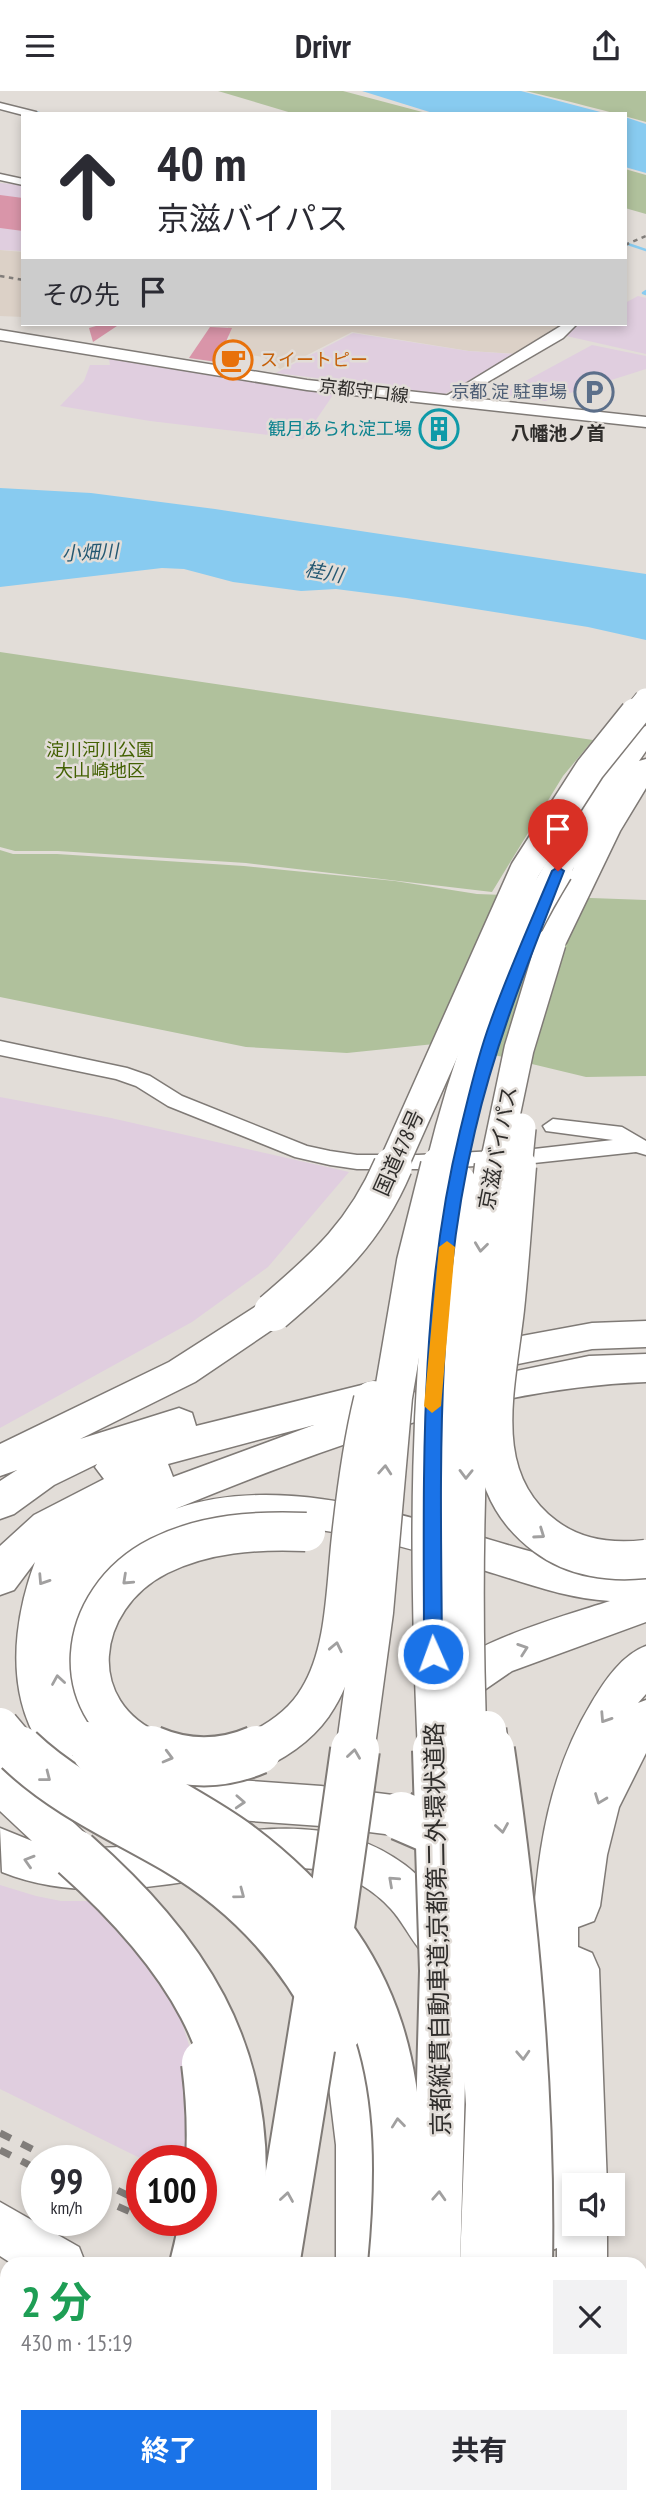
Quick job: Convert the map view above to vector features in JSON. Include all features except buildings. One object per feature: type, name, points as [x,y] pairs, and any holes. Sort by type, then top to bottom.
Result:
[{"type":"highway","name":"国道478号","points":[[0,1461],[182,1372],[273,1312],[330,1264],[357,1233],[379,1199],[469,990],[525,870],[590,769],[646,700]]},
{"type":"highway","name":"京滋バイパス","points":[[453,1551],[432,1414],[436,1350],[457,1186],[480,1078],[496,1024],[558,871],[608,784],[646,734]]},
{"type":"highway","name":"京滋バイパス","points":[[453,1551],[486,1206],[502,1114],[533,995],[551,943],[606,831],[646,767]]},
{"type":"highway","points":[[276,2257],[332,1914],[374,1612],[393,1397],[416,1262],[444,1150],[485,1023],[531,913],[558,871]]},
{"type":"highway","points":[[551,943],[525,1088],[495,1406],[493,1459],[504,1495],[515,1511],[541,1536],[589,1557],[622,1561],[646,1559]]},
{"type":"highway","points":[[416,1262],[394,1325],[362,1449],[352,1530],[351,1544],[338,1639],[330,1674],[320,1697],[305,1717],[275,1740],[233,1759],[205,1761],[179,1760],[154,1753],[131,1741],[114,1725],[100,1706],[91,1686],[88,1643],[106,1603],[138,1570],[159,1557],[182,1546],[229,1534],[278,1531],[334,1536],[346,1539],[357,1541],[368,1543],[391,1548],[540,1592],[596,1601],[646,1603]]},
{"type":"highway","points":[[0,1538],[43,1501],[181,1467],[374,1399],[549,1343],[592,1336],[646,1334]]},
{"type":"highway","points":[[0,1578],[28,1543],[88,1490],[207,1437],[313,1409],[513,1366],[570,1356],[621,1352],[646,1355]]},
{"type":"highway","points":[[0,1503],[36,1476],[71,1457],[134,1434],[589,1370],[646,1368]]},
{"type":"highway","points":[[540,1379],[612,1377],[646,1384]]},
{"type":"highway","points":[[207,1437],[374,1399]]},
{"type":"highway","points":[[374,1399],[139,1506],[89,1533],[50,1569],[35,1592],[25,1616],[21,1664],[34,1710],[48,1732],[65,1751],[111,1781],[138,1790],[191,1799],[321,1806],[401,1817],[453,1836],[470,1849],[507,1896],[536,1960],[547,2003],[553,2052]]},
{"type":"highway","points":[[393,2257],[400,2145],[394,2086],[375,2015],[353,1968],[314,1912],[265,1864],[103,1758],[76,1725],[60,1691],[55,1662],[59,1634],[70,1607],[86,1581],[126,1547],[160,1529],[232,1512],[268,1510],[344,1518],[487,1556],[553,1577],[602,1584],[646,1584]]},
{"type":"highway","name":"京都縦貫自動車道;京都第二外環状道路","points":[[453,1551],[490,2105],[496,2257]]},
{"type":"highway","name":"京都縦貫自動車道;京都第二外環状道路","points":[[436,2257],[442,2139],[453,1551]]},
{"type":"highway","points":[[496,2257],[496,2125],[478,2021],[459,1941],[425,1846],[414,1787],[414,1754],[423,1723],[452,1687],[498,1658],[646,1603]]},
{"type":"highway","points":[[548,2257],[556,1899],[560,1843],[570,1798],[600,1725],[646,1664]]},
{"type":"highway","points":[[582,2173],[576,1933],[583,1860],[604,1787],[624,1749],[646,1719]]},
{"type":"highway","points":[[0,1727],[35,1768],[60,1787],[175,1850],[251,1902],[281,1931],[306,1963],[339,2028],[352,2070],[363,2141],[365,2203],[362,2257]]},
{"type":"highway","points":[[0,1782],[75,1854],[146,1930],[190,2004],[203,2045],[214,2129],[206,2217],[196,2257]]},
{"type":"highway","points":[[0,1849],[31,1862],[82,1870],[155,1868],[275,1847],[329,1850],[363,1861],[384,1873],[421,1910],[442,1943],[478,2021]]},
{"type":"highway","points":[[75,1854],[117,1889],[153,1927],[203,2000],[221,2042],[233,2084],[240,2132],[242,2184],[233,2257]]},
{"type":"highway","points":[[339,2028],[351,2119],[351,2223],[346,2257]]},
{"type":"highway","points":[[0,2227],[48,2257]]},
{"type":"highway","points":[[582,2236],[582,2257]]},
{"type":"main road","name":"京都守口線","points":[[0,335],[307,385],[646,422]]},
{"type":"main road","points":[[448,401],[504,403],[646,417]]},
{"type":"main road","points":[[448,401],[473,408],[646,428]]},
{"type":"street","points":[[0,106],[24,112]]},
{"type":"street","points":[[0,179],[21,181]]},
{"type":"street","points":[[448,401],[559,335],[569,326]]},
{"type":"street","points":[[0,1048],[129,1072],[175,1101],[302,1152],[357,1161],[534,1156],[641,1146]]},
{"type":"street","points":[[553,1126],[622,1134],[641,1146]]},
{"type":"shaded area","points":[[0,183],[21,185],[21,251],[0,250]]},
{"type":"shaded area","points":[[0,250],[21,252],[21,317],[0,316]]},
{"type":"shaded area","points":[[638,296],[646,298],[646,354],[562,335],[573,326],[627,326],[627,302]]},
{"type":"shaded area","points":[[204,326],[560,326],[517,354],[469,351],[352,332],[280,369],[263,357],[250,355],[230,338],[228,327]]},
{"type":"shaded area","points":[[353,333],[468,351],[516,354],[445,394],[276,373]]},
{"type":"shaded area","points":[[592,345],[646,356],[646,369],[545,401],[498,396]]},
{"type":"shaded area","points":[[109,359],[333,395],[303,439],[150,421],[60,406],[84,381],[90,365],[110,365]]},
{"type":"shaded area","points":[[0,1097],[111,1118],[349,1172],[268,1267],[192,1322],[0,1428]]},
{"type":"shaded area","points":[[0,1885],[61,1901],[96,1901],[113,1907],[177,2007],[189,2045],[196,2087],[195,2145],[126,2145],[126,2151],[0,2089]]},
{"type":"green space","points":[[218,91],[343,91],[422,112],[288,112]]},
{"type":"green space","points":[[526,91],[646,91],[646,122],[627,117],[627,112],[602,110]]},
{"type":"green space","points":[[627,170],[646,175],[646,214],[627,209]]},
{"type":"green space","name":"淀川河川公園 大山崎地区","points":[[0,652],[593,740],[563,776],[492,892],[246,863],[58,851],[15,851],[0,847]]},
{"type":"green space","points":[[0,850],[13,854],[57,854],[244,866],[395,881],[477,894],[646,900],[646,1076],[586,1077],[444,1043],[347,1053],[246,1047],[0,997]]},
{"type":"water","points":[[362,91],[521,91],[600,112],[430,112]]},
{"type":"water","points":[[627,118],[646,124],[646,173],[627,168]]},
{"type":"water","points":[[0,488],[91,493],[215,509],[646,574],[646,640],[588,627],[406,598],[336,589],[301,591],[233,582],[184,569],[162,568],[0,587]]},
{"type":"waterway","points":[[30,111],[34,112]]},
{"type":"waterway","points":[[627,244],[646,250]]},
{"type":"waterway","points":[[646,291],[643,293],[646,294]]},
{"type":"railway","points":[[627,244],[646,236]]},
{"type":"railway","points":[[0,276],[21,280]]},
{"type":"railway","points":[[0,2133],[24,2145]]},
{"type":"railway","points":[[0,2150],[21,2161]]},
{"type":"railway","points":[[112,2188],[126,2194]]},
{"type":"railway","points":[[112,2204],[126,2210]]},
{"type":"railway","points":[[183,2236],[229,2257]]},
{"type":"railway","points":[[213,2236],[257,2257]]},
{"type":"slow traffic","points":[[432,1406],[447,1247]]},
{"type":"place","name":"スイートピー","points":[[233,360]]},
{"type":"place","name":"京都 淀 駐車場","points":[[594,392]]},
{"type":"place","name":"観月あられ淀工場","points":[[439,429]]},
{"type":"district","name":"八幡池ノ首","points":[[558,433]]},
{"type":"route","points":[[433,1654],[432,1414],[443,1275],[454,1199],[467,1132],[496,1024],[513,976],[558,871]]},
{"type":"water label","name":"小畑川","points":[[90,552]]},
{"type":"water label","name":"桂川","points":[[324,572]]}]
